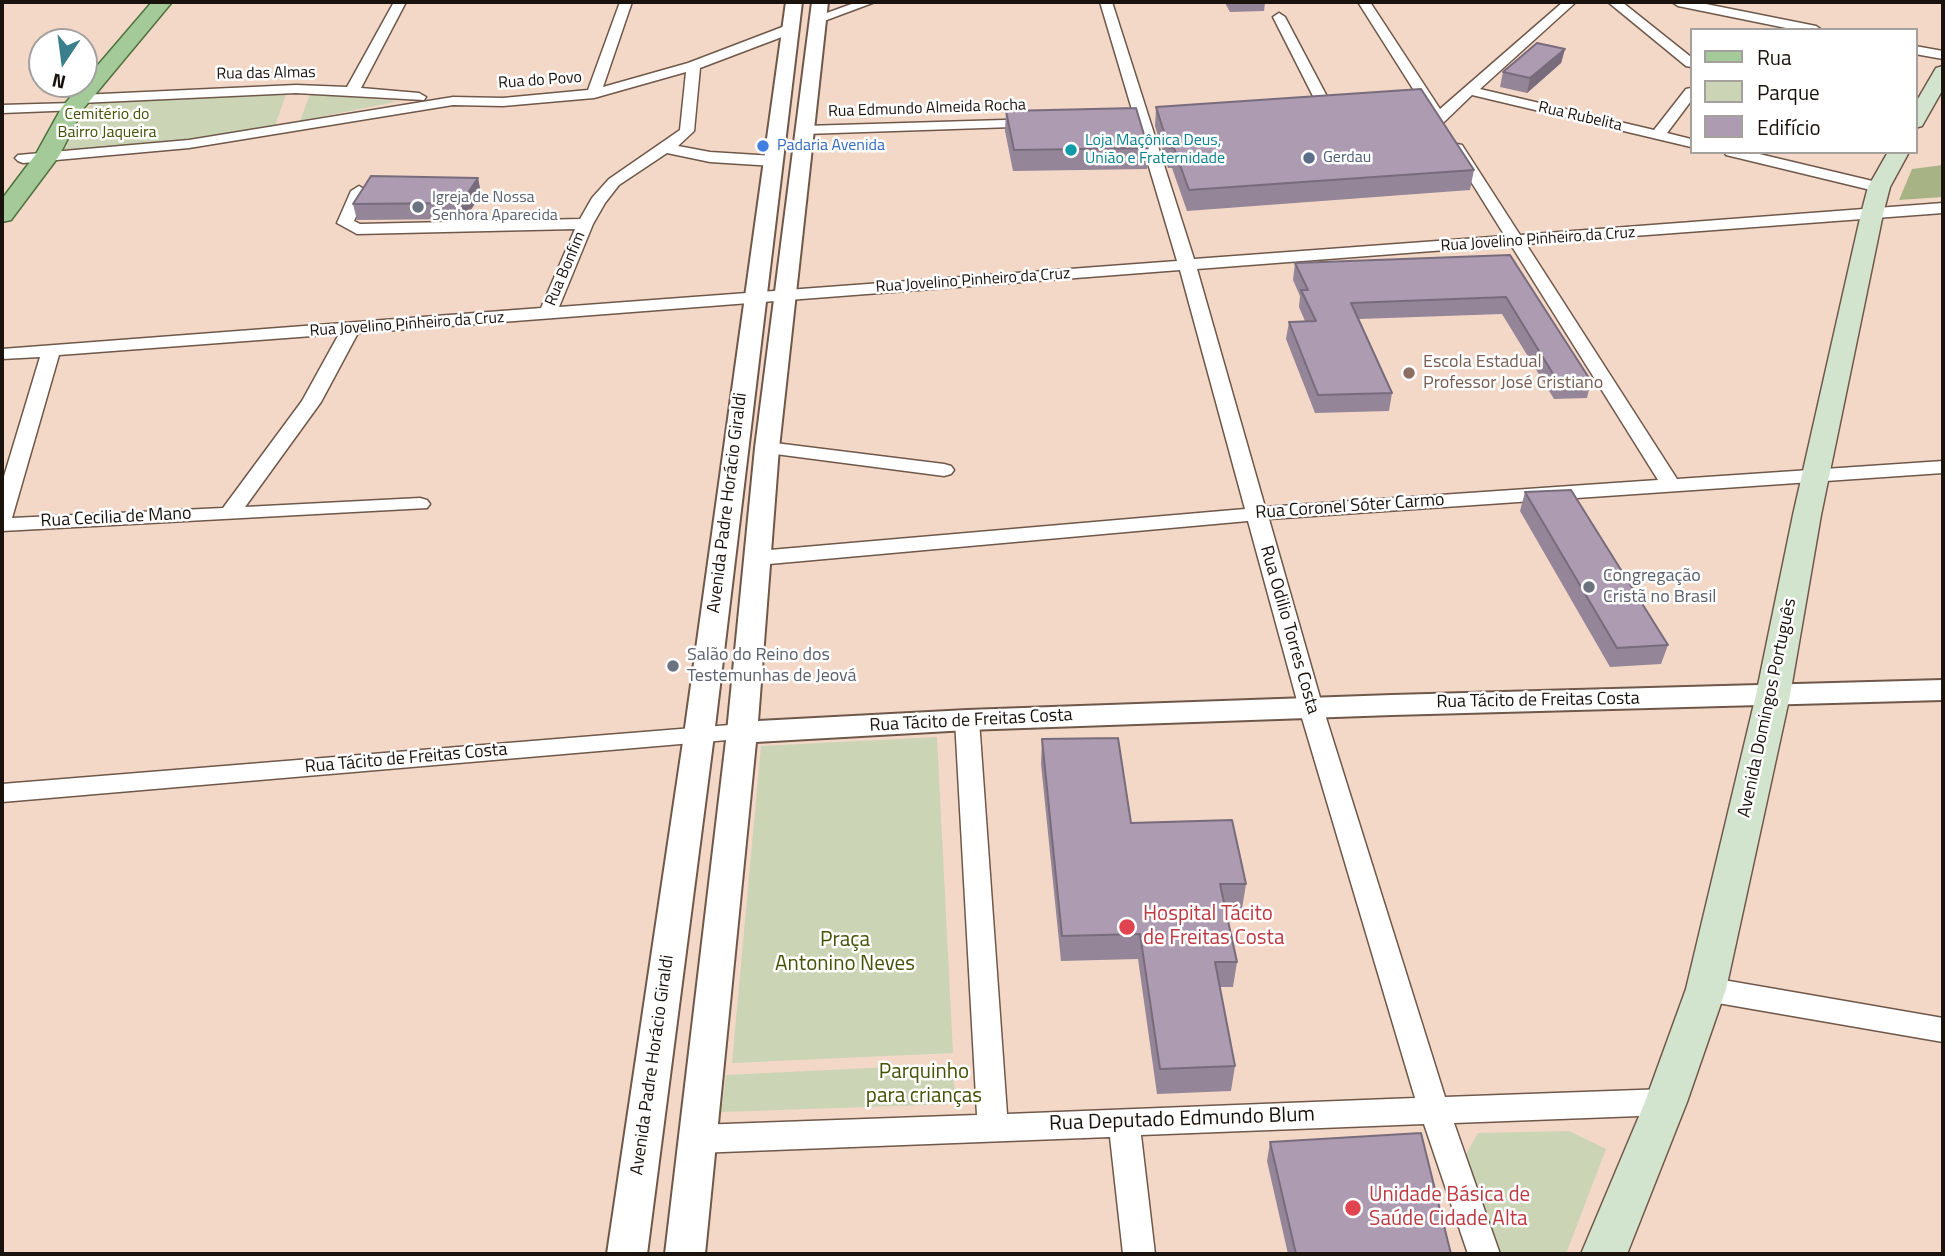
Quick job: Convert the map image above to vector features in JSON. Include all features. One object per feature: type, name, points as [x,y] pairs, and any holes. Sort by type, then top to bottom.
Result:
[{"type":"main road","points":[[2,185],[23,158],[74,107],[162,2]]},
{"type":"main road","points":[[1917,118],[1943,72]]},
{"type":"main road","points":[[2,215],[47,156],[74,107]]},
{"type":"main road","name":"Avenida Domingos Português","points":[[1604,1254],[1666,1102],[1706,989],[1773,695],[1807,514],[1872,214],[1879,187],[1898,154]]},
{"type":"street","points":[[352,91],[400,2]]},
{"type":"street","points":[[594,94],[626,2]]},
{"type":"street","points":[[819,10],[869,2]]},
{"type":"street","name":"Rua Odilio Torres Costa","points":[[1106,2],[1187,265],[1311,708],[1434,1110],[1484,1254]]},
{"type":"street","points":[[1364,2],[1422,100],[1438,118],[1671,485]]},
{"type":"street","points":[[1438,118],[1570,2]]},
{"type":"street","points":[[1614,2],[1689,61]]},
{"type":"street","points":[[1678,2],[1806,28]]},
{"type":"street","points":[[1734,2],[1763,28]]},
{"type":"street","name":"Avenida Padre Horácio Giraldi","points":[[685,1254],[742,732],[768,448],[819,10]]},
{"type":"street","name":"Rua do Povo","points":[[23,158],[189,144],[290,110],[453,101],[503,102],[594,94],[693,66],[792,15]]},
{"type":"street","name":"Avenida Padre Horácio Giraldi","points":[[627,1254],[699,734],[792,15]]},
{"type":"street","points":[[1279,17],[1325,106]]},
{"type":"street","points":[[1917,50],[1943,55]]},
{"type":"street","name":"Rua Bonfim","points":[[547,314],[584,223],[614,182],[687,131],[693,66]]},
{"type":"street","name":"Rua Rubelita","points":[[1468,90],[1689,143]]},
{"type":"street","name":"Rua das Almas","points":[[2,108],[290,110],[352,91],[453,101]]},
{"type":"street","points":[[1658,135],[1689,95]]},
{"type":"street","name":"Rua Edmundo Almeida Rocha","points":[[805,130],[1047,123]]},
{"type":"street","points":[[664,148],[710,157],[774,161]]},
{"type":"street","points":[[1739,154],[1879,187]]},
{"type":"street","name":"Rua Bonfim","points":[[359,191],[345,223],[357,229],[584,223]]},
{"type":"street","name":"Rua Jovelino Pinheiro da Cruz","points":[[2,354],[350,330],[1943,208]]},
{"type":"street","points":[[230,512],[312,402],[350,330]]},
{"type":"street","points":[[2,517],[51,351]]},
{"type":"street","points":[[768,448],[944,470]]},
{"type":"street","name":"Rua Coronel Sóter Carmo","points":[[758,558],[1256,514],[1943,467]]},
{"type":"street","name":"Rua Cecilia de Mano","points":[[2,525],[420,503]]},
{"type":"street","name":"Rua Tácito de Freitas Costa","points":[[2,793],[699,734],[967,720],[1943,690]]},
{"type":"street","points":[[967,720],[993,1127]]},
{"type":"street","points":[[1706,989],[1943,1030]]},
{"type":"street","name":"Rua Deputado Edmundo Blum","points":[[697,1139],[1666,1102]]},
{"type":"street","points":[[1124,1122],[1139,1254]]},
{"type":"green space","name":"Cemitério do Bairro Jaqueira","points":[[286,94],[275,126],[225,137],[64,151],[92,102]]},
{"type":"green space","points":[[310,94],[400,101],[300,121]]},
{"type":"green space","points":[[1943,165],[1943,197],[1899,200],[1912,169]]},
{"type":"green space","name":"Praça Antonino Neves","points":[[937,737],[953,1053],[732,1063],[761,746]]},
{"type":"green space","name":"Parquinho para crianças","points":[[952,1064],[956,1104],[721,1112],[726,1075]]},
{"type":"green space","points":[[1569,1131],[1606,1149],[1566,1254],[1496,1254],[1465,1156],[1478,1133]]},
{"type":"building","points":[[1537,43],[1565,49],[1530,78],[1503,72]]},
{"type":"building","name":"Gerdau","points":[[1421,89],[1474,170],[1189,190],[1174,148],[1169,148],[1156,107]]},
{"type":"building","points":[[1136,108],[1148,148],[1014,150],[1006,111]]},
{"type":"building","points":[[371,176],[478,178],[461,203],[353,204]]},
{"type":"building","points":[[1510,255],[1591,381],[1558,382],[1506,297],[1351,303],[1392,393],[1318,395],[1289,322],[1316,321],[1301,290],[1308,290],[1295,263]]},
{"type":"building","points":[[1571,490],[1668,645],[1617,648],[1525,492]]},
{"type":"building","name":"Hospital Tácito de Freitas Costa","points":[[1118,738],[1131,823],[1232,820],[1246,884],[1220,884],[1237,962],[1215,962],[1235,1066],[1160,1069],[1140,934],[1062,936],[1042,739]]},
{"type":"building","name":"Unidade Básica de Saúde Cidade Alta","points":[[1421,1133],[1451,1254],[1296,1254],[1270,1142]]},
{"type":"place","name":"Padaria Avenida","points":[[763,146]]},
{"type":"place","name":"Loja Maçônica Deus, União e Fraternidade","points":[[1071,150]]},
{"type":"place","name":"Gerdau","points":[[1309,158]]},
{"type":"place","name":"Igreja de Nossa Senhora Aparecida","points":[[418,207]]},
{"type":"place","name":"Escola Estadual Professor José Cristiano","points":[[1409,373]]},
{"type":"place","name":"Congregação Cristã no Brasil","points":[[1589,587]]},
{"type":"place","name":"Salão do Reino dos Testemunhas de Jeová","points":[[673,666]]},
{"type":"place","name":"Hospital Tácito de Freitas Costa","points":[[1127,927]]},
{"type":"place","name":"Unidade Básica de Saúde Cidade Alta","points":[[1353,1208]]}]
